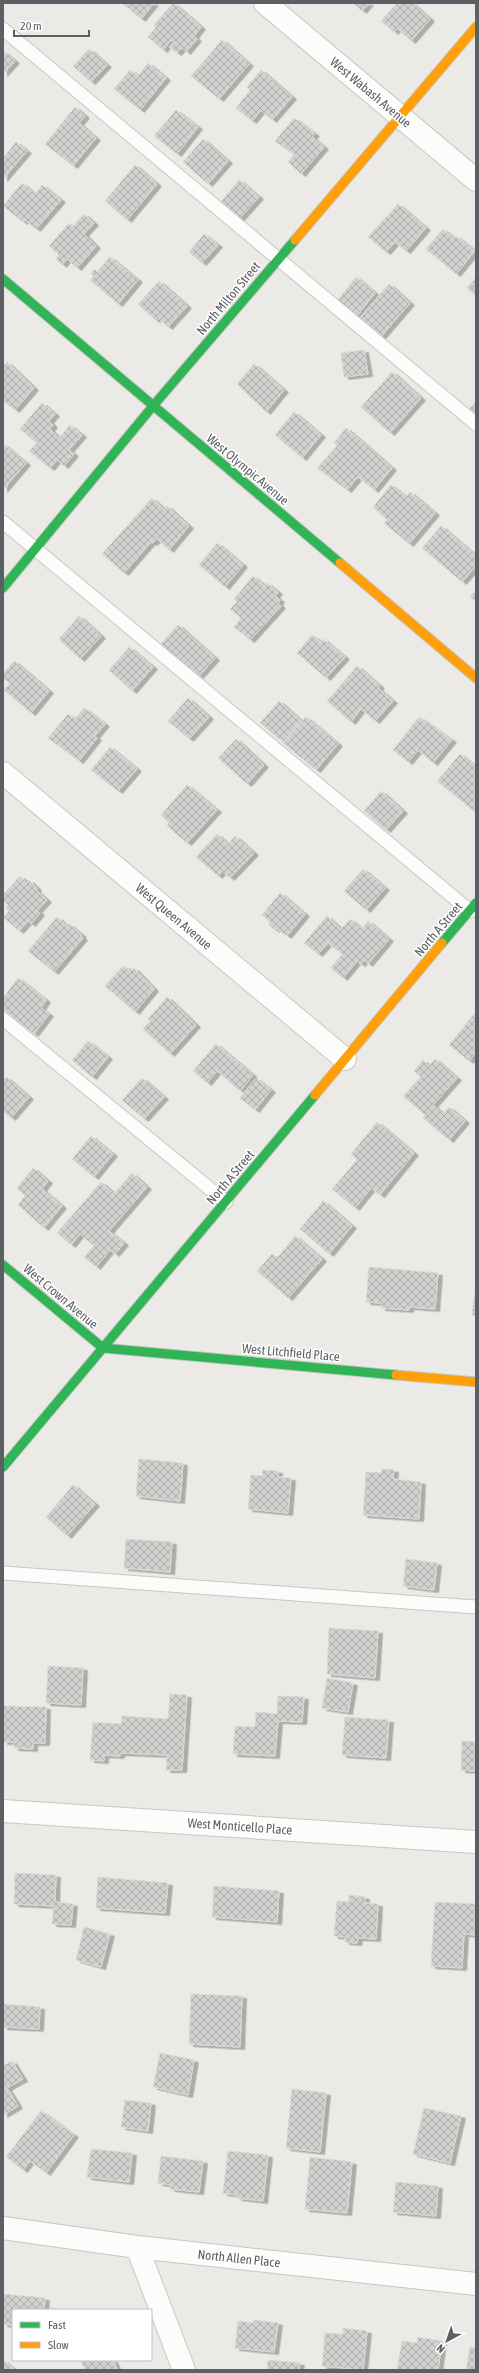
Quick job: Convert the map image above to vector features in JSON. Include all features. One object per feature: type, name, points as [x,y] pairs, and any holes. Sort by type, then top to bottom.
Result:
[{"type":"street","name":"West Wabash Avenue","points":[[265,3],[476,180]]},
{"type":"street","name":"North Milton Street","points":[[3,588],[153,406],[476,27]]},
{"type":"street","name":"West Olympic Avenue","points":[[3,279],[476,678]]},
{"type":"street","name":"West Queen Avenue","points":[[3,773],[345,1059]]},
{"type":"street","name":"North A Street","points":[[3,1466],[473,907]]},
{"type":"street","name":"West Crown Avenue","points":[[3,1265],[103,1348]]},
{"type":"street","name":"West Litchfield Place","points":[[103,1348],[476,1382]]},
{"type":"street","name":"West Monticello Place","points":[[3,1811],[476,1842]]},
{"type":"street","name":"North Allen Place","points":[[3,2228],[137,2247],[476,2284]]},
{"type":"street","points":[[137,2247],[184,2370]]},
{"type":"lane","points":[[3,29],[476,424]]},
{"type":"lane","points":[[3,522],[473,907]]},
{"type":"lane","points":[[3,1019],[226,1202]]},
{"type":"lane","points":[[3,1574],[476,1607]]},
{"type":"building","points":[[122,3],[154,3],[141,19]]},
{"type":"building","points":[[173,3],[201,27],[194,36],[197,39],[186,52],[182,48],[177,53],[169,47],[174,42],[171,40],[163,50],[148,37],[156,27],[154,25]]},
{"type":"building","points":[[353,3],[369,3],[362,11]]},
{"type":"building","points":[[397,3],[412,3],[430,19],[411,41],[397,28],[394,32],[381,21]]},
{"type":"building","points":[[222,40],[249,64],[219,99],[191,76]]},
{"type":"building","points":[[89,49],[107,65],[91,82],[73,66]]},
{"type":"building","points":[[3,51],[15,61],[3,74]]},
{"type":"building","points":[[148,63],[166,78],[140,110],[114,89],[130,70],[138,76]]},
{"type":"building","points":[[261,70],[292,97],[272,120],[261,110],[252,121],[236,108],[250,90],[247,87]]},
{"type":"building","points":[[75,107],[85,116],[79,123],[96,138],[73,166],[45,144]]},
{"type":"building","points":[[176,110],[198,127],[177,154],[154,136]]},
{"type":"building","points":[[294,118],[315,134],[312,137],[324,147],[301,174],[288,162],[294,155],[275,141]]},
{"type":"building","points":[[203,139],[228,161],[208,184],[183,162]]},
{"type":"building","points":[[16,142],[27,151],[3,179],[3,158]]},
{"type":"building","points":[[135,165],[157,184],[127,220],[105,201]]},
{"type":"building","points":[[239,180],[259,197],[239,219],[220,203]]},
{"type":"building","points":[[22,183],[35,194],[42,185],[61,200],[36,229],[25,220],[23,222],[3,206]]},
{"type":"building","points":[[398,204],[426,228],[406,251],[395,242],[386,252],[368,237]]},
{"type":"building","points":[[84,214],[94,223],[84,234],[96,246],[77,268],[67,259],[62,265],[56,259],[59,255],[49,246],[69,223],[73,226]]},
{"type":"building","points":[[443,229],[454,238],[456,236],[475,251],[456,274],[426,249]]},
{"type":"building","points":[[204,234],[218,245],[202,263],[189,252]]},
{"type":"building","points":[[110,257],[138,280],[118,304],[90,280],[94,276],[91,274],[94,269],[97,272]]},
{"type":"building","points":[[356,277],[375,293],[356,317],[337,301]]},
{"type":"building","points":[[476,277],[476,296],[467,288]]},
{"type":"building","points":[[159,281],[187,306],[168,327],[158,318],[155,320],[138,304]]},
{"type":"building","points":[[389,284],[410,303],[379,339],[358,320]]},
{"type":"building","points":[[364,350],[368,374],[344,377],[341,353]]},
{"type":"building","points":[[7,362],[34,388],[15,410],[3,401],[3,366]]},
{"type":"building","points":[[254,364],[284,390],[266,412],[237,384]]},
{"type":"building","points":[[392,372],[421,398],[390,433],[361,407]]},
{"type":"building","points":[[476,401],[476,420],[467,412]]},
{"type":"building","points":[[42,403],[55,414],[49,421],[53,425],[50,429],[59,438],[70,425],[82,435],[69,450],[74,454],[64,466],[57,460],[50,468],[29,451],[37,443],[20,429]]},
{"type":"building","points":[[294,412],[321,435],[302,458],[275,435]]},
{"type":"building","points":[[346,428],[392,468],[374,490],[358,477],[347,490],[317,468],[337,446],[334,443]]},
{"type":"building","points":[[3,444],[26,463],[3,490]]},
{"type":"building","points":[[391,485],[406,497],[410,492],[435,513],[409,544],[384,523],[387,520],[373,507]]},
{"type":"building","points":[[152,498],[164,509],[167,506],[189,526],[169,550],[157,539],[153,543],[151,542],[124,573],[102,554]]},
{"type":"building","points":[[441,526],[476,556],[476,566],[462,582],[422,548]]},
{"type":"building","points":[[217,543],[243,565],[225,587],[199,565]]},
{"type":"building","points":[[253,576],[265,586],[267,583],[278,592],[275,596],[280,600],[278,603],[281,606],[250,640],[234,627],[241,618],[230,609],[237,602],[234,599]]},
{"type":"building","points":[[476,590],[476,602],[470,597]]},
{"type":"building","points":[[79,616],[101,636],[80,659],[59,639]]},
{"type":"building","points":[[178,625],[215,658],[199,676],[161,644]]},
{"type":"building","points":[[312,635],[321,642],[323,639],[345,657],[326,678],[297,653]]},
{"type":"building","points":[[129,647],[153,667],[132,691],[109,670]]},
{"type":"building","points":[[14,661],[49,691],[31,713],[4,690],[10,683],[3,678],[3,674]]},
{"type":"building","points":[[357,666],[380,686],[378,688],[393,701],[375,721],[361,709],[351,722],[327,701]]},
{"type":"building","points":[[188,698],[209,717],[189,739],[168,721]]},
{"type":"building","points":[[279,701],[301,721],[283,742],[260,723]]},
{"type":"building","points":[[84,708],[105,724],[95,736],[97,738],[79,761],[48,738],[68,714],[75,719]]},
{"type":"building","points":[[306,717],[338,744],[316,770],[283,743]]},
{"type":"building","points":[[419,717],[452,740],[433,763],[418,750],[408,762],[393,750]]},
{"type":"building","points":[[236,739],[264,765],[247,784],[218,758]]},
{"type":"building","points":[[110,747],[137,769],[118,791],[91,770]]},
{"type":"building","points":[[460,754],[476,767],[475,812],[437,781]]},
{"type":"building","points":[[187,785],[217,810],[187,843],[167,826],[169,823],[161,815]]},
{"type":"building","points":[[381,791],[403,811],[386,830],[364,811]]},
{"type":"building","points":[[217,834],[228,844],[235,836],[254,853],[230,878],[222,871],[218,876],[196,857]]},
{"type":"building","points":[[363,869],[385,888],[366,910],[344,891]]},
{"type":"building","points":[[20,876],[27,883],[29,880],[37,888],[36,890],[47,900],[37,911],[40,913],[31,924],[28,921],[19,931],[3,917],[9,911],[6,908],[8,905],[3,900],[3,895]]},
{"type":"building","points":[[280,893],[305,914],[287,936],[276,928],[275,930],[268,924],[270,922],[262,915]]},
{"type":"building","points":[[327,916],[341,929],[350,919],[362,929],[368,921],[389,939],[368,964],[364,960],[361,964],[357,961],[343,978],[331,968],[342,954],[328,943],[318,954],[304,943]]},
{"type":"building","points":[[57,917],[67,926],[69,924],[82,935],[80,936],[83,938],[54,972],[28,951]]},
{"type":"building","points":[[125,966],[131,971],[134,968],[154,989],[135,1012],[105,986],[122,967],[123,968]]},
{"type":"building","points":[[18,978],[46,1000],[41,1008],[49,1014],[34,1034],[3,1009],[3,998]]},
{"type":"building","points":[[167,997],[196,1025],[170,1054],[143,1029],[150,1021],[148,1019]]},
{"type":"building","points":[[474,1014],[476,1016],[476,1052],[469,1061],[449,1045]]},
{"type":"building","points":[[88,1041],[108,1057],[92,1077],[72,1060]]},
{"type":"building","points":[[216,1044],[253,1075],[240,1091],[217,1071],[207,1083],[193,1071]]},
{"type":"building","points":[[435,1059],[457,1078],[433,1105],[443,1114],[449,1107],[465,1121],[449,1140],[423,1118],[425,1115],[403,1096],[421,1077],[414,1071],[423,1060],[429,1066]]},
{"type":"building","points":[[6,1077],[29,1097],[11,1118],[3,1111],[3,1080]]},
{"type":"building","points":[[142,1078],[164,1097],[144,1119],[122,1100]]},
{"type":"building","points":[[256,1078],[271,1090],[255,1110],[240,1098]]},
{"type":"building","points":[[377,1122],[414,1153],[380,1195],[371,1188],[355,1208],[332,1189],[357,1160],[351,1154]]},
{"type":"building","points":[[91,1136],[113,1154],[94,1177],[72,1159]]},
{"type":"building","points":[[33,1168],[48,1181],[42,1189],[62,1206],[44,1228],[18,1205],[25,1196],[17,1188]]},
{"type":"building","points":[[132,1173],[147,1187],[109,1231],[124,1243],[115,1254],[110,1250],[96,1267],[84,1257],[94,1246],[80,1234],[71,1245],[57,1233],[101,1182],[114,1194]]},
{"type":"building","points":[[323,1201],[352,1226],[329,1254],[300,1229]]},
{"type":"building","points":[[295,1236],[322,1259],[288,1298],[257,1271],[272,1254],[277,1258]]},
{"type":"building","points":[[369,1267],[438,1273],[435,1309],[409,1307],[409,1310],[381,1308],[382,1303],[366,1302]]},
{"type":"building","points":[[476,1290],[476,1316],[472,1315]]},
{"type":"building","points":[[139,1459],[183,1463],[180,1501],[136,1496]]},
{"type":"building","points":[[382,1469],[394,1470],[393,1479],[421,1482],[419,1519],[363,1515],[366,1472],[382,1473]]},
{"type":"building","points":[[263,1470],[278,1471],[278,1477],[291,1478],[288,1513],[248,1509],[251,1475],[262,1476]]},
{"type":"building","points":[[73,1485],[95,1504],[67,1536],[46,1517]]},
{"type":"building","points":[[126,1539],[172,1542],[170,1572],[124,1568]]},
{"type":"building","points":[[406,1559],[437,1563],[434,1590],[403,1586]]},
{"type":"building","points":[[329,1628],[378,1631],[375,1678],[327,1674]]},
{"type":"building","points":[[48,1666],[83,1668],[81,1705],[46,1703]]},
{"type":"building","points":[[327,1678],[353,1683],[348,1712],[322,1708]]},
{"type":"building","points":[[170,1694],[187,1695],[182,1770],[166,1770],[167,1755],[120,1753],[120,1756],[104,1755],[104,1761],[90,1760],[93,1722],[121,1724],[122,1716],[168,1719]]},
{"type":"building","points":[[278,1696],[304,1697],[302,1722],[278,1721],[275,1756],[233,1754],[235,1726],[255,1727],[256,1712],[277,1714]]},
{"type":"building","points":[[3,1706],[46,1707],[45,1743],[33,1743],[33,1749],[14,1748],[14,1742],[3,1742]]},
{"type":"building","points":[[345,1717],[389,1720],[386,1758],[342,1755]]},
{"type":"building","points":[[462,1741],[476,1742],[476,1771],[461,1770]]},
{"type":"building","points":[[15,1873],[56,1875],[55,1902],[73,1904],[71,1925],[52,1924],[54,1906],[14,1904]]},
{"type":"building","points":[[98,1877],[168,1883],[165,1913],[96,1908]]},
{"type":"building","points":[[214,1886],[279,1891],[277,1922],[212,1917]]},
{"type":"building","points":[[349,1895],[365,1897],[365,1903],[378,1904],[376,1939],[358,1938],[357,1943],[345,1942],[345,1937],[334,1936],[337,1901],[349,1902]]},
{"type":"building","points":[[435,1902],[476,1904],[476,1935],[464,1934],[462,1968],[431,1966]]},
{"type":"building","points":[[84,1927],[110,1934],[101,1967],[76,1960]]},
{"type":"building","points":[[191,1994],[242,1996],[240,2047],[189,2044]]},
{"type":"building","points":[[3,2004],[40,2007],[39,2029],[3,2027]]},
{"type":"building","points":[[160,2053],[194,2060],[188,2095],[153,2087]]},
{"type":"building","points":[[12,2061],[23,2079],[7,2088],[18,2106],[3,2115],[3,2066]]},
{"type":"building","points":[[292,2089],[326,2093],[320,2152],[286,2148]]},
{"type":"building","points":[[125,2100],[151,2103],[148,2131],[121,2127]]},
{"type":"building","points":[[424,2108],[461,2116],[450,2163],[413,2154]]},
{"type":"building","points":[[41,2111],[74,2135],[46,2173],[30,2161],[23,2170],[6,2157]]},
{"type":"building","points":[[91,2149],[132,2153],[129,2182],[87,2177]]},
{"type":"building","points":[[228,2151],[268,2155],[263,2201],[237,2198],[237,2195],[223,2193]]},
{"type":"building","points":[[161,2156],[203,2161],[199,2192],[170,2189],[171,2185],[158,2183]]},
{"type":"building","points":[[310,2157],[352,2162],[347,2213],[305,2209]]},
{"type":"building","points":[[396,2182],[438,2186],[436,2216],[393,2212]]},
{"type":"building","points":[[3,2294],[45,2298],[44,2309],[12,2309],[12,2325],[3,2324]]},
{"type":"building","points":[[254,2320],[278,2323],[274,2352],[235,2348],[238,2321],[254,2323]]},
{"type":"building","points":[[343,2328],[367,2331],[363,2370],[322,2366],[325,2333],[343,2334]]},
{"type":"building","points":[[418,2337],[442,2341],[438,2370],[397,2370],[402,2341],[417,2343]]},
{"type":"building","points":[[470,2347],[476,2348],[476,2370],[466,2370]]},
{"type":"building","points":[[3,2360],[15,2370],[3,2370]]},
{"type":"building","points":[[268,2360],[300,2363],[299,2370],[267,2370]]},
{"type":"building","points":[[81,2361],[113,2361],[117,2369],[85,2370]]},
{"type":"traffic: fast","points":[[3,588],[153,406],[295,240]]},
{"type":"traffic: fast","points":[[3,279],[340,563]]},
{"type":"traffic: fast","points":[[442,943],[476,903]]},
{"type":"traffic: fast","points":[[3,1467],[315,1095]]},
{"type":"traffic: fast","points":[[3,1265],[103,1348],[396,1375]]},
{"type":"traffic: slow","points":[[295,240],[476,27]]},
{"type":"traffic: slow","points":[[340,563],[476,678]]},
{"type":"traffic: slow","points":[[315,1095],[442,943]]},
{"type":"traffic: slow","points":[[396,1375],[476,1382]]}]
